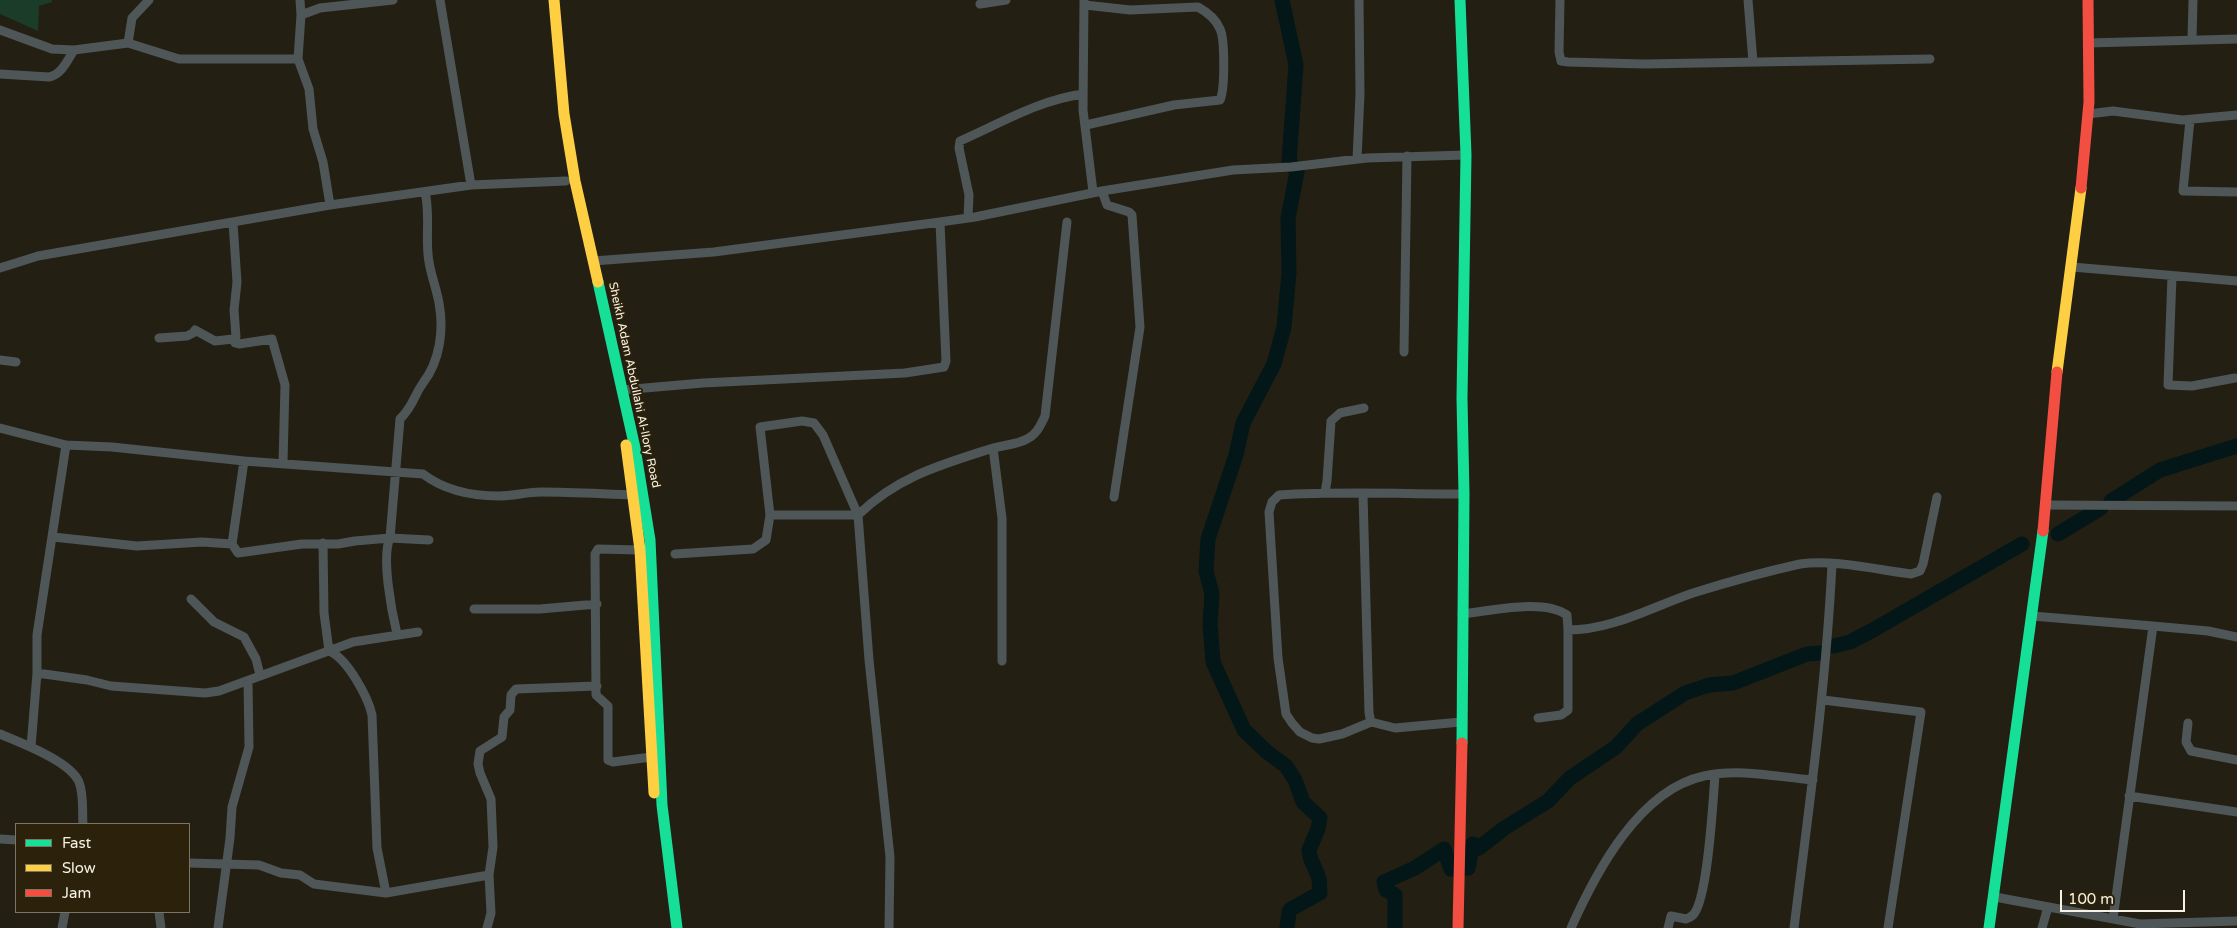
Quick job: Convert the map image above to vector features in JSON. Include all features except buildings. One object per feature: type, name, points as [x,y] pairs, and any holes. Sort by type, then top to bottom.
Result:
[{"type":"street","points":[[128,43],[132,18],[149,0]]},
{"type":"street","points":[[300,0],[302,15],[298,59],[309,89],[313,129],[323,162],[330,206]]},
{"type":"street","points":[[302,15],[320,8],[393,0]]},
{"type":"street","points":[[440,0],[471,185]]},
{"type":"street","name":"Sheikh Adam Abdullahi Al-Ilory Road","points":[[545,0],[566,181],[615,392],[634,495],[640,550],[655,808],[669,928]]},
{"type":"street","name":"Sheikh Adam Abdullahi Al-Ilory Road","points":[[554,0],[564,114],[575,181],[635,448],[650,540],[662,805],[677,928]]},
{"type":"street","points":[[980,4],[1006,0]]},
{"type":"street","points":[[1357,159],[1360,94],[1359,0]]},
{"type":"street","points":[[1458,928],[1458,880],[1461,846],[1464,494],[1462,398],[1466,154],[1460,0]]},
{"type":"street","points":[[1560,0],[1559,52],[1561,60],[1579,63],[1644,64],[1930,59]]},
{"type":"street","points":[[1748,0],[1753,62]]},
{"type":"street","points":[[1989,928],[2047,505],[2053,406],[2072,267],[2088,114],[2088,0]]},
{"type":"street","points":[[2192,40],[2193,0]]},
{"type":"street","points":[[1086,125],[1174,105],[1220,100],[1221,30],[1210,16],[1198,7],[1167,4],[1130,10],[1085,2],[1083,94],[1086,125],[1098,191],[1107,205],[1129,212],[1132,216],[1140,326],[1114,498]]},
{"type":"street","points":[[0,30],[52,49],[74,50],[128,43],[179,59],[298,59]]},
{"type":"street","points":[[2088,43],[2237,39]]},
{"type":"street","points":[[0,74],[55,76],[60,72],[74,50]]},
{"type":"street","points":[[968,218],[968,195],[959,148],[960,141],[1040,104],[1058,98],[1083,94]]},
{"type":"street","points":[[2088,114],[2113,111],[2190,120],[2237,115]]},
{"type":"street","points":[[2190,120],[2183,190],[2237,192]]},
{"type":"street","points":[[592,261],[714,252],[940,222],[1098,191],[1233,170],[1291,167],[1357,159],[1466,154]]},
{"type":"street","points":[[1404,352],[1407,156]]},
{"type":"street","points":[[0,268],[38,256],[330,206],[471,185],[566,181]]},
{"type":"street","points":[[397,634],[393,616],[387,558],[397,471],[400,418],[411,409],[432,370],[440,339],[439,302],[430,273],[428,202],[425,192]]},
{"type":"street","points":[[622,390],[703,383],[905,373],[944,367],[946,361],[940,222]]},
{"type":"street","points":[[770,515],[858,515],[878,497],[908,478],[993,448],[1025,440],[1036,433],[1045,416],[1068,222]]},
{"type":"street","points":[[233,339],[236,337],[234,310],[237,282],[234,223]]},
{"type":"street","points":[[2072,267],[2237,281]]},
{"type":"street","points":[[2172,276],[2168,385],[2192,386],[2235,378]]},
{"type":"street","points":[[159,338],[187,336],[194,330],[215,341],[233,339]]},
{"type":"street","points":[[233,339],[235,343],[239,344],[272,339],[275,344],[285,385],[283,463]]},
{"type":"street","points":[[0,360],[16,362]]},
{"type":"street","points":[[1325,492],[1331,421],[1340,412],[1364,408]]},
{"type":"street","points":[[675,554],[753,549],[766,540],[770,515],[760,427],[802,421],[814,423],[823,435],[858,515],[868,660],[890,857],[888,928]]},
{"type":"street","points":[[0,428],[66,445],[112,447],[244,461],[423,474],[434,483],[477,494],[499,496],[538,492],[634,495]]},
{"type":"street","points":[[31,747],[37,673],[37,635],[66,445]]},
{"type":"street","points":[[993,448],[1003,538],[1002,661]]},
{"type":"street","points":[[244,461],[232,544],[238,552],[302,544],[338,544],[390,538],[429,540]]},
{"type":"street","points":[[1461,722],[1395,728],[1371,722],[1342,734],[1319,739],[1300,732],[1286,714],[1278,658],[1269,512],[1272,502],[1279,495],[1325,492],[1464,494]]},
{"type":"street","points":[[1363,494],[1365,620],[1371,722]]},
{"type":"street","points":[[1568,630],[1592,629],[1693,593],[1766,572],[1814,562],[1911,574],[1920,571],[1929,543],[1938,497]]},
{"type":"street","points":[[2047,505],[2237,506]]},
{"type":"street","points":[[53,537],[137,546],[202,542],[232,544]]},
{"type":"street","points":[[324,543],[324,613],[329,651]]},
{"type":"street","points":[[640,550],[598,549],[595,554],[597,604],[596,696],[608,706],[608,760],[613,762],[651,757]]},
{"type":"street","points":[[1794,928],[1828,644],[1832,564]]},
{"type":"street","points":[[190,599],[214,622],[244,637],[256,659],[260,675]]},
{"type":"street","points":[[474,609],[540,609],[597,604]]},
{"type":"street","points":[[1462,614],[1528,607],[1551,608],[1567,615],[1568,710],[1561,715],[1538,718]]},
{"type":"street","points":[[2032,616],[2208,631],[2237,637]]},
{"type":"street","points":[[2113,919],[2153,626]]},
{"type":"street","points":[[37,673],[87,680],[111,686],[204,693],[219,691],[353,642],[418,632]]},
{"type":"street","points":[[329,651],[338,655],[368,698],[372,715],[377,848],[386,893]]},
{"type":"street","points":[[218,928],[230,838],[232,807],[249,747],[248,681]]},
{"type":"street","points":[[487,928],[490,913],[489,875],[493,847],[491,799],[478,764],[480,752],[502,737],[504,717],[510,710],[512,692],[516,689],[597,686]]},
{"type":"street","points":[[1822,700],[1921,712],[1888,928]]},
{"type":"street","points":[[2188,722],[2186,742],[2191,751],[2237,760]]},
{"type":"street","points":[[0,734],[31,747],[72,770],[82,795],[83,823]]},
{"type":"street","points":[[1571,928],[1585,897],[1635,820],[1658,798],[1686,781],[1733,773],[1766,773],[1813,780]]},
{"type":"street","points":[[1668,928],[1671,916],[1686,919],[1694,915],[1698,907],[1708,862],[1716,775]]},
{"type":"street","points":[[2129,796],[2237,812]]},
{"type":"street","points":[[0,839],[15,840]]},
{"type":"street","points":[[190,863],[226,863],[259,866],[281,873],[300,875],[314,884],[386,893],[489,875]]},
{"type":"street","points":[[1994,897],[2140,924],[2237,921]]},
{"type":"street","points":[[2042,928],[2048,907]]},
{"type":"street","points":[[62,928],[66,913]]},
{"type":"street","points":[[159,913],[161,928]]},
{"type":"green space","points":[[0,0],[52,0],[52,2],[39,6],[38,31],[0,14]]},
{"type":"waterway","points":[[1282,0],[1296,65],[1289,161],[1297,172],[1288,218],[1289,273],[1284,327],[1274,364],[1243,423],[1236,455],[1208,539],[1206,571],[1212,594],[1210,624],[1213,662],[1244,730],[1267,752],[1286,766],[1295,780],[1303,802],[1320,818],[1318,829],[1309,850],[1319,878],[1320,893],[1291,909],[1287,928]]},
{"type":"waterway","points":[[2111,501],[2160,470],[2237,446]]},
{"type":"waterway","points":[[2058,534],[2101,508]]},
{"type":"waterway","points":[[1834,646],[1850,642],[1873,630],[2022,544]]},
{"type":"waterway","points":[[1395,928],[1395,895],[1386,890],[1384,882],[1415,868],[1444,849],[1451,869],[1468,868],[1473,844],[1479,848],[1503,829],[1548,801],[1570,778],[1616,747],[1637,724],[1685,693],[1709,685],[1733,683],[1807,654],[1821,653]]},
{"type":"traffic: fast","points":[[1460,0],[1466,155],[1462,398],[1464,494],[1462,743]]},
{"type":"traffic: fast","points":[[598,282],[635,448],[650,540],[662,805],[677,928]]},
{"type":"traffic: fast","points":[[1989,928],[2043,531]]},
{"type":"traffic: slow","points":[[554,0],[564,114],[575,181],[598,282]]},
{"type":"traffic: slow","points":[[2057,372],[2081,188]]},
{"type":"traffic: slow","points":[[626,445],[640,550],[654,793]]},
{"type":"traffic: jam","points":[[2081,188],[2089,102],[2088,0]]},
{"type":"traffic: jam","points":[[2043,531],[2057,372]]},
{"type":"traffic: jam","points":[[1458,928],[1462,743]]}]
